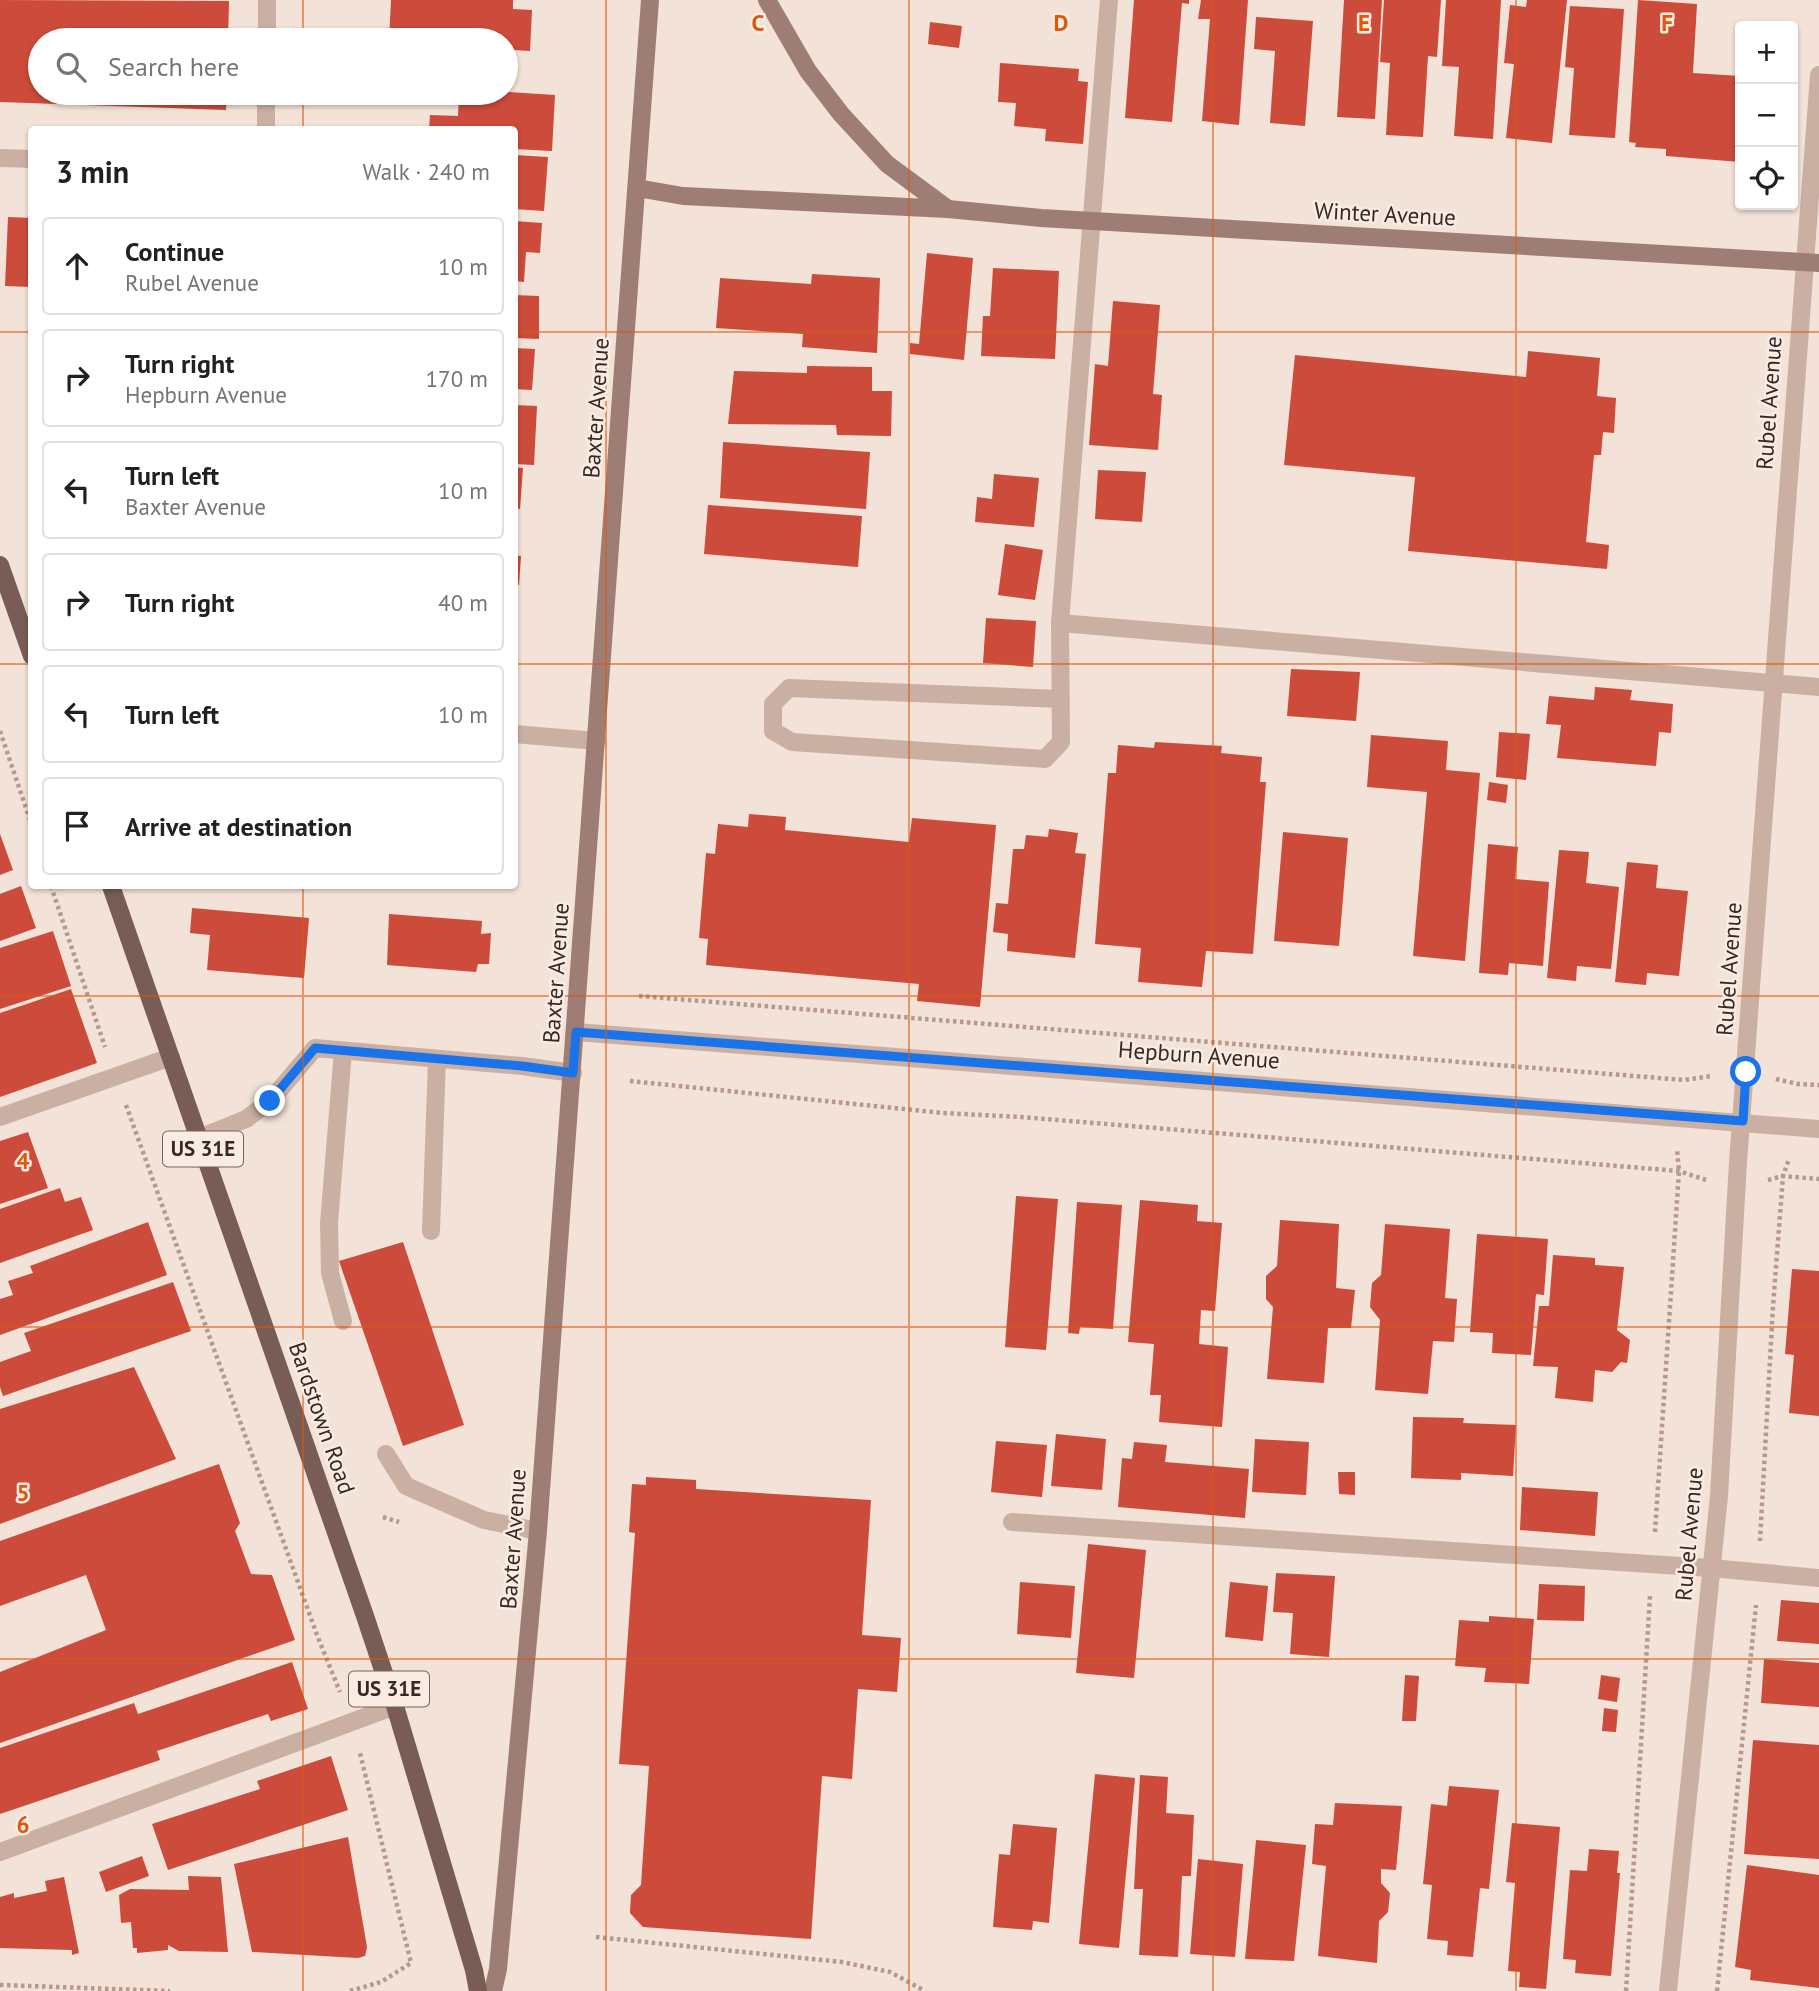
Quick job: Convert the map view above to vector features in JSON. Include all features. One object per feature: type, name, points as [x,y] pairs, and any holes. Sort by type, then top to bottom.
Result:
[{"type":"main road","name":"Baxter Avenue","points":[[493,1991],[498,1969],[538,1531],[650,0]]},
{"type":"main road","points":[[767,0],[808,71],[841,114],[887,164],[948,209]]},
{"type":"main road","name":"Winter Avenue","points":[[637,188],[683,197],[948,209],[1091,221],[1811,263]]},
{"type":"main road","points":[[0,565],[28,645]]},
{"type":"main road","name":"Bardstown Road","points":[[112,889],[395,1706],[478,1991]]},
{"type":"street","points":[[267,0],[267,28]]},
{"type":"street","points":[[1061,699],[789,688],[773,704],[773,732],[792,742],[1045,759],[1061,742],[1061,699],[1060,623],[1109,0]]},
{"type":"street","name":"Rubel Avenue","points":[[1668,1991],[1719,1496],[1737,1189],[1774,683],[1811,263],[1819,75]]},
{"type":"street","points":[[265,126],[266,105]]},
{"type":"street","points":[[0,158],[28,159]]},
{"type":"street","points":[[1060,623],[1819,687]]},
{"type":"street","points":[[518,734],[597,741]]},
{"type":"street","name":"Hepburn Avenue","points":[[576,1032],[1819,1129]]},
{"type":"street","points":[[199,1138],[246,1119],[270,1101],[315,1048],[573,1073]]},
{"type":"street","points":[[343,1051],[330,1223],[330,1273],[343,1321]]},
{"type":"street","points":[[0,1117],[171,1057]]},
{"type":"street","points":[[431,1231],[438,1059]]},
{"type":"street","points":[[386,1454],[406,1486],[484,1520],[538,1531]]},
{"type":"street","points":[[1012,1522],[1711,1568],[1819,1578]]},
{"type":"street","points":[[0,1852],[395,1706]]},
{"type":"path","points":[[0,731],[28,814]]},
{"type":"path","points":[[52,889],[115,1077],[317,1635],[352,1722],[411,1963],[381,1982],[350,1991]]},
{"type":"path","points":[[639,996],[1684,1080],[1746,1072],[1798,1084],[1819,1085]]},
{"type":"path","points":[[630,1082],[943,1113],[1021,1116],[1679,1171],[1737,1189],[1783,1176],[1819,1179]]},
{"type":"path","points":[[1626,1991],[1650,1564],[1656,1524],[1679,1171]]},
{"type":"path","points":[[596,1937],[842,1962],[890,1972],[925,1991]]},
{"type":"path","points":[[0,1985],[170,1991]]},
{"type":"building","points":[[0,0],[229,1],[228,28],[28,28],[28,103],[0,102]]},
{"type":"building","points":[[391,0],[513,0],[513,9],[532,10],[530,51],[518,50],[518,28],[390,28]]},
{"type":"building","points":[[1134,0],[1189,0],[1189,4],[1182,3],[1172,122],[1125,118]]},
{"type":"building","points":[[1201,0],[1248,0],[1239,125],[1202,121],[1210,19],[1198,19]]},
{"type":"building","points":[[1344,0],[1382,0],[1375,119],[1337,117]]},
{"type":"building","points":[[1384,0],[1441,0],[1437,57],[1428,56],[1423,137],[1386,135],[1390,63],[1380,62]]},
{"type":"building","points":[[1446,0],[1501,0],[1493,139],[1454,136],[1459,67],[1442,66]]},
{"type":"building","points":[[1527,0],[1567,0],[1552,143],[1506,138],[1514,64],[1504,63],[1510,5],[1526,7]]},
{"type":"building","points":[[1638,0],[1697,4],[1693,73],[1735,76],[1735,162],[1666,156],[1666,149],[1635,147],[1636,143],[1629,142]]},
{"type":"building","points":[[1570,6],[1624,9],[1615,138],[1569,135],[1574,68],[1565,67]]},
{"type":"building","points":[[1256,17],[1313,21],[1305,126],[1270,123],[1275,51],[1254,49]]},
{"type":"building","points":[[930,22],[962,26],[959,48],[928,44]]},
{"type":"building","points":[[1000,63],[1079,69],[1078,81],[1088,82],[1083,144],[1045,141],[1046,129],[1014,126],[1016,103],[998,102]]},
{"type":"building","points":[[518,93],[555,95],[552,151],[518,149],[518,126],[429,126],[430,115],[458,116],[458,105],[518,105]]},
{"type":"building","points":[[85,105],[226,105],[226,110]]},
{"type":"building","points":[[518,155],[548,157],[544,211],[518,209]]},
{"type":"building","points":[[8,217],[28,218],[28,287],[5,286]]},
{"type":"building","points":[[518,221],[542,223],[540,253],[526,252],[524,282],[518,281]]},
{"type":"building","points":[[927,253],[973,258],[964,360],[910,354],[910,343],[919,344]]},
{"type":"building","points":[[993,268],[1059,271],[1055,359],[981,356],[983,316],[990,316]]},
{"type":"building","points":[[812,274],[880,278],[877,353],[802,347],[803,334],[716,328],[720,278],[811,284]]},
{"type":"building","points":[[518,295],[539,296],[539,339],[518,338]]},
{"type":"building","points":[[1113,301],[1160,305],[1153,394],[1162,395],[1158,450],[1089,445],[1095,364],[1108,366]]},
{"type":"building","points":[[518,348],[535,349],[532,390],[518,389]]},
{"type":"building","points":[[1528,351],[1600,358],[1597,396],[1616,398],[1614,433],[1603,432],[1601,455],[1594,455],[1586,542],[1609,545],[1607,569],[1408,551],[1415,477],[1284,465],[1295,355],[1526,377]]},
{"type":"building","points":[[807,366],[872,367],[872,391],[892,391],[891,436],[837,435],[836,425],[728,424],[734,371],[807,373]]},
{"type":"building","points":[[518,405],[537,406],[534,465],[518,464]]},
{"type":"building","points":[[723,442],[870,452],[866,509],[720,498]]},
{"type":"building","points":[[518,467],[523,468],[518,509]]},
{"type":"building","points":[[1098,470],[1146,472],[1142,522],[1095,519]]},
{"type":"building","points":[[994,474],[1039,478],[1034,527],[975,522],[977,497],[992,499]]},
{"type":"building","points":[[708,505],[862,516],[858,567],[704,554]]},
{"type":"building","points":[[1005,544],[1043,550],[1035,600],[998,595]]},
{"type":"building","points":[[518,556],[521,556],[518,585]]},
{"type":"building","points":[[986,618],[1036,621],[1033,667],[983,663]]},
{"type":"building","points":[[1291,669],[1360,672],[1356,721],[1287,716]]},
{"type":"building","points":[[1595,687],[1632,690],[1630,700],[1673,704],[1671,733],[1659,732],[1656,766],[1557,758],[1561,725],[1546,724],[1549,696],[1594,700]]},
{"type":"building","points":[[1499,732],[1530,734],[1526,780],[1496,777]]},
{"type":"building","points":[[1371,735],[1448,741],[1446,770],[1480,773],[1465,961],[1413,956],[1427,792],[1367,787]]},
{"type":"building","points":[[1155,742],[1222,746],[1221,753],[1262,757],[1260,782],[1266,782],[1253,954],[1206,951],[1202,987],[1138,982],[1141,948],[1095,944],[1108,773],[1116,773],[1118,745],[1154,748]]},
{"type":"building","points":[[1489,782],[1508,785],[1506,803],[1487,800]]},
{"type":"building","points":[[749,814],[786,817],[785,830],[909,842],[912,818],[996,825],[980,1007],[917,1001],[919,984],[706,965],[708,939],[699,938],[706,853],[715,854],[718,824],[748,827]]},
{"type":"building","points":[[1049,829],[1078,833],[1075,853],[1086,854],[1075,958],[1007,951],[1008,934],[993,932],[996,903],[1008,904],[1013,849],[1024,849],[1026,835],[1048,837]]},
{"type":"building","points":[[1283,832],[1348,838],[1339,946],[1274,941]]},
{"type":"building","points":[[0,834],[13,870],[0,875]]},
{"type":"building","points":[[1488,844],[1518,847],[1515,879],[1549,882],[1543,966],[1509,963],[1508,975],[1479,973]]},
{"type":"building","points":[[1559,850],[1589,852],[1586,883],[1619,887],[1611,969],[1577,966],[1576,981],[1547,978]]},
{"type":"building","points":[[1627,862],[1658,865],[1656,888],[1688,891],[1679,976],[1647,973],[1646,985],[1615,982]]},
{"type":"building","points":[[21,886],[36,928],[0,941],[0,894]]},
{"type":"building","points":[[192,908],[309,918],[304,978],[207,970],[210,935],[190,933]]},
{"type":"building","points":[[389,914],[482,921],[481,934],[491,933],[489,964],[478,964],[476,972],[387,965]]},
{"type":"building","points":[[53,931],[71,986],[0,1009],[0,948]]},
{"type":"building","points":[[71,989],[97,1063],[0,1097],[0,1013]]},
{"type":"building","points":[[28,1132],[48,1188],[0,1204],[0,1141]]},
{"type":"building","points":[[60,1188],[65,1202],[81,1197],[93,1230],[0,1263],[0,1209]]},
{"type":"building","points":[[1016,1196],[1058,1199],[1046,1350],[1005,1347]]},
{"type":"building","points":[[1140,1200],[1198,1205],[1197,1221],[1222,1223],[1215,1311],[1201,1310],[1199,1344],[1228,1347],[1222,1427],[1159,1422],[1161,1395],[1150,1395],[1154,1344],[1128,1342]]},
{"type":"building","points":[[1077,1202],[1122,1205],[1113,1329],[1080,1327],[1079,1334],[1068,1333]]},
{"type":"building","points":[[1280,1220],[1339,1224],[1336,1288],[1355,1290],[1351,1328],[1328,1328],[1324,1383],[1267,1379],[1273,1307],[1266,1299],[1266,1276],[1277,1266]]},
{"type":"building","points":[[148,1222],[167,1275],[0,1335],[0,1299],[13,1295],[8,1281],[33,1273],[30,1266]]},
{"type":"building","points":[[1385,1224],[1450,1229],[1445,1298],[1457,1299],[1454,1342],[1433,1341],[1428,1394],[1375,1390],[1380,1320],[1370,1307],[1372,1283],[1381,1275]]},
{"type":"building","points":[[1477,1234],[1548,1239],[1544,1295],[1536,1294],[1531,1355],[1492,1353],[1493,1333],[1470,1332]]},
{"type":"building","points":[[403,1242],[464,1425],[403,1446],[339,1261]]},
{"type":"building","points":[[1553,1255],[1595,1258],[1595,1265],[1624,1267],[1617,1330],[1630,1340],[1627,1363],[1621,1362],[1612,1372],[1595,1370],[1593,1402],[1555,1398],[1558,1367],[1533,1366],[1539,1306],[1549,1306]]},
{"type":"building","points":[[1792,1269],[1819,1271],[1819,1416],[1789,1413],[1794,1355],[1785,1354]]},
{"type":"building","points":[[173,1282],[191,1331],[3,1396],[0,1387],[0,1362],[31,1351],[24,1333]]},
{"type":"building","points":[[134,1367],[176,1459],[0,1524],[0,1409]]},
{"type":"building","points":[[1413,1417],[1464,1418],[1463,1423],[1516,1425],[1513,1476],[1461,1473],[1461,1480],[1411,1478]]},
{"type":"building","points":[[1056,1434],[1106,1439],[1102,1490],[1051,1486]]},
{"type":"building","points":[[1255,1439],[1309,1442],[1306,1495],[1252,1492]]},
{"type":"building","points":[[996,1441],[1047,1445],[1042,1497],[991,1492]]},
{"type":"building","points":[[1134,1442],[1167,1445],[1165,1462],[1249,1469],[1245,1518],[1118,1507],[1122,1458],[1132,1459]]},
{"type":"building","points":[[219,1464],[240,1523],[235,1531],[251,1574],[272,1575],[295,1640],[0,1743],[0,1672],[106,1630],[86,1575],[0,1606],[0,1541]]},
{"type":"building","points":[[1338,1472],[1355,1472],[1355,1495],[1339,1494]]},
{"type":"building","points":[[646,1477],[696,1480],[696,1489],[871,1500],[862,1635],[901,1638],[897,1692],[858,1689],[852,1779],[822,1776],[811,1939],[643,1927],[630,1913],[631,1895],[641,1885],[649,1766],[619,1764],[635,1533],[629,1532],[632,1484],[646,1485]]},
{"type":"building","points":[[1522,1487],[1598,1492],[1595,1536],[1520,1530]]},
{"type":"building","points":[[1088,1544],[1146,1550],[1134,1678],[1076,1673]]},
{"type":"building","points":[[1276,1573],[1335,1576],[1329,1657],[1290,1654],[1293,1613],[1273,1612]]},
{"type":"building","points":[[1020,1582],[1075,1586],[1071,1638],[1017,1634]]},
{"type":"building","points":[[1230,1582],[1268,1586],[1263,1641],[1225,1637]]},
{"type":"building","points":[[1539,1584],[1585,1586],[1584,1621],[1537,1620]]},
{"type":"building","points":[[1781,1600],[1819,1603],[1819,1644],[1777,1641]]},
{"type":"building","points":[[1489,1616],[1534,1619],[1529,1684],[1484,1682],[1486,1668],[1455,1666],[1459,1620],[1489,1622]]},
{"type":"building","points":[[1764,1659],[1819,1663],[1819,1707],[1761,1703]]},
{"type":"building","points":[[292,1662],[308,1709],[271,1721],[268,1714],[157,1751],[160,1760],[0,1814],[0,1748],[134,1703],[138,1714]]},
{"type":"building","points":[[1405,1675],[1419,1676],[1416,1721],[1402,1721]]},
{"type":"building","points":[[1601,1675],[1620,1678],[1617,1702],[1598,1699]]},
{"type":"building","points":[[1604,1708],[1618,1710],[1616,1732],[1602,1731]]},
{"type":"building","points":[[1753,1740],[1819,1745],[1819,1859],[1744,1854]]},
{"type":"building","points":[[331,1756],[348,1810],[168,1870],[152,1824],[260,1789],[257,1781]]},
{"type":"building","points":[[1095,1774],[1135,1778],[1119,1948],[1079,1944]]},
{"type":"building","points":[[1140,1775],[1168,1777],[1166,1813],[1194,1815],[1191,1876],[1182,1876],[1178,1957],[1139,1955],[1143,1889],[1134,1889]]},
{"type":"building","points":[[1449,1786],[1499,1790],[1489,1889],[1480,1888],[1473,1957],[1447,1955],[1448,1941],[1427,1939],[1432,1885],[1423,1884],[1431,1804],[1447,1806]]},
{"type":"building","points":[[1335,1803],[1402,1806],[1396,1870],[1381,1869],[1381,1883],[1390,1893],[1388,1912],[1379,1921],[1377,1963],[1318,1956],[1326,1866],[1312,1864],[1315,1824],[1333,1825]]},
{"type":"building","points":[[1512,1823],[1560,1827],[1546,1989],[1519,1987],[1520,1972],[1508,1971],[1515,1883],[1506,1882]]},
{"type":"building","points":[[1013,1824],[1057,1828],[1049,1923],[1033,1921],[1032,1930],[993,1927],[999,1854],[1010,1855]]},
{"type":"building","points":[[348,1837],[367,1947],[365,1956],[358,1958],[252,1952],[234,1864]]},
{"type":"building","points":[[1256,1840],[1306,1845],[1294,1961],[1245,1959]]},
{"type":"building","points":[[1589,1849],[1619,1851],[1617,1873],[1620,1873],[1611,1976],[1575,1973],[1576,1960],[1563,1959],[1570,1870],[1587,1871]]},
{"type":"building","points":[[142,1856],[149,1876],[106,1892],[99,1872]]},
{"type":"building","points":[[1198,1859],[1243,1864],[1235,1957],[1190,1954]]},
{"type":"building","points":[[1747,1865],[1819,1875],[1819,1988],[1750,1980],[1751,1970],[1735,1967]]},
{"type":"building","points":[[188,1876],[221,1877],[228,1952],[179,1951],[168,1945],[168,1950],[137,1953],[137,1948],[133,1948],[131,1922],[121,1923],[119,1895],[130,1889],[189,1890]]},
{"type":"building","points":[[64,1877],[79,1953],[72,1955],[72,1950],[0,1948],[0,1897],[14,1893],[14,1898],[47,1891],[45,1881]]},
{"type":"route","points":[[270,1101],[315,1048],[573,1073],[576,1032],[1743,1121],[1746,1072]]}]
